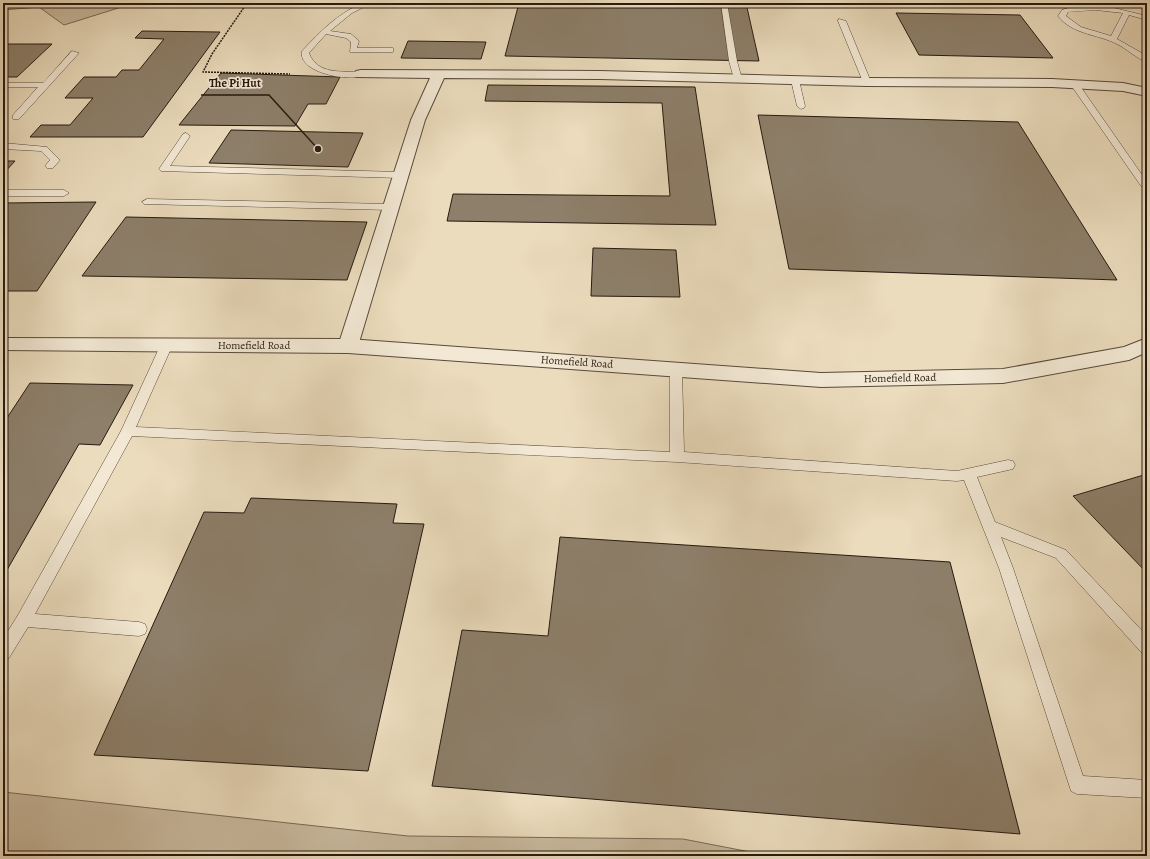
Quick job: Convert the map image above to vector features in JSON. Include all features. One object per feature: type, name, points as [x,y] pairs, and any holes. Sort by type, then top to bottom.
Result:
[{"type":"street","points":[[361,74],[438,76],[600,75],[867,82],[1075,85],[1123,88],[1147,92]]},
{"type":"street","points":[[348,346],[418,120],[438,76]]},
{"type":"street","name":"Homefield Road","points":[[3,344],[348,346],[821,380],[1003,376],[1129,353],[1147,344]]},
{"type":"lane","points":[[361,74],[327,72],[313,67],[306,61],[305,53],[325,32],[352,10],[369,3]]},
{"type":"lane","points":[[724,3],[733,61],[738,79]]},
{"type":"lane","points":[[1147,18],[1127,12],[1080,7],[1065,10],[1062,16],[1069,25],[1112,40],[1147,60]]},
{"type":"lane","points":[[1112,40],[1127,12]]},
{"type":"lane","points":[[842,21],[867,82]]},
{"type":"lane","points":[[325,32],[348,36],[355,41],[353,50],[390,50]]},
{"type":"lane","points":[[16,118],[75,53]]},
{"type":"lane","points":[[795,80],[801,106]]},
{"type":"lane","points":[[3,85],[45,85]]},
{"type":"lane","points":[[1075,85],[1144,184]]},
{"type":"lane","points":[[186,136],[164,169],[401,175]]},
{"type":"lane","points":[[3,146],[44,150],[56,160],[50,166]]},
{"type":"lane","points":[[3,193],[64,193]]},
{"type":"lane","points":[[147,202],[391,207]]},
{"type":"lane","points":[[3,654],[24,620],[128,431],[167,344]]},
{"type":"lane","points":[[676,370],[677,457]]},
{"type":"lane","points":[[128,431],[677,457],[957,476],[1008,465]]},
{"type":"lane","points":[[969,474],[1006,568],[1077,785],[1147,789]]},
{"type":"lane","points":[[989,526],[1061,554],[1147,647]]},
{"type":"lane","points":[[24,620],[139,629]]},
{"type":"path","points":[[247,3],[212,54],[202,72],[294,74]]},
{"type":"shaded area","points":[[3,3],[124,3],[128,5],[64,25],[39,7],[3,10]]},
{"type":"shaded area","points":[[3,792],[408,836],[683,839],[771,856],[3,856]]},
{"type":"building","points":[[519,3],[746,3],[759,61],[505,56]]},
{"type":"building","points":[[896,13],[1020,15],[1053,58],[919,55]]},
{"type":"building","points":[[142,31],[220,32],[143,137],[30,137],[41,125],[70,125],[93,98],[65,98],[84,77],[116,77],[122,70],[139,70],[164,39],[135,38]]},
{"type":"building","points":[[408,41],[486,42],[481,59],[401,58]]},
{"type":"building","points":[[3,44],[52,44],[17,77],[3,77]]},
{"type":"building","points":[[221,73],[340,77],[326,104],[308,104],[295,126],[179,125]]},
{"type":"building","points":[[488,85],[695,87],[716,225],[447,221],[453,194],[670,196],[662,103],[485,101]]},
{"type":"building","points":[[758,115],[1018,122],[1117,280],[789,269]]},
{"type":"building","points":[[231,130],[363,133],[348,167],[209,163]]},
{"type":"building","points":[[3,161],[15,161],[3,174]]},
{"type":"building","points":[[96,202],[37,291],[3,291],[3,203]]},
{"type":"building","points":[[126,217],[367,222],[347,280],[82,276]]},
{"type":"building","points":[[593,248],[676,250],[680,297],[591,296]]},
{"type":"building","points":[[30,383],[133,385],[100,445],[79,444],[3,577],[3,424]]},
{"type":"building","points":[[1147,474],[1147,573],[1073,496]]},
{"type":"building","points":[[251,498],[397,504],[393,523],[424,524],[368,771],[94,755],[204,512],[244,513]]},
{"type":"building","points":[[560,537],[950,562],[1020,834],[432,786],[462,630],[548,636]]},
{"type":"place","name":"The Pi Hut","points":[[318,149]]}]
